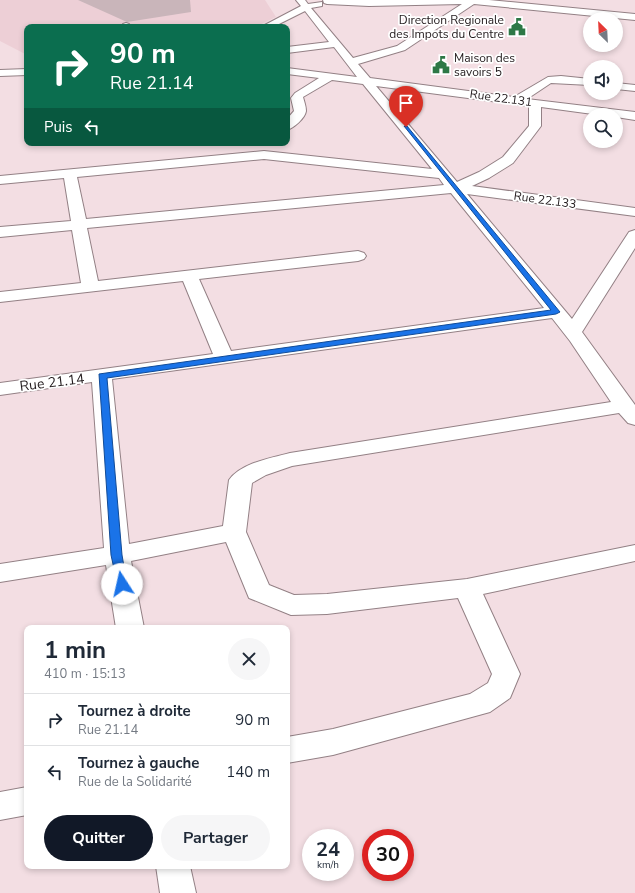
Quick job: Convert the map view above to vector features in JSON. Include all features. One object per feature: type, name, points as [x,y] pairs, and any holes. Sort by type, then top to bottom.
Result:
[{"type":"street","points":[[352,62],[401,48],[474,0]]},
{"type":"street","points":[[272,24],[303,4],[328,1],[369,3],[474,0],[635,17]]},
{"type":"street","points":[[303,4],[456,188],[556,312],[574,331],[630,412],[298,459],[252,471],[241,480],[234,532],[258,592],[291,605],[327,604],[466,588],[635,553]]},
{"type":"street","points":[[290,50],[337,44]]},
{"type":"street","name":"Rue 22.131","points":[[290,71],[635,116]]},
{"type":"street","points":[[0,73],[24,72]]},
{"type":"street","points":[[297,98],[308,89],[331,76]]},
{"type":"street","points":[[518,100],[548,80],[561,79],[583,81]]},
{"type":"street","points":[[623,87],[635,88]]},
{"type":"street","points":[[290,90],[297,98],[301,107],[300,113],[290,123]]},
{"type":"street","points":[[0,232],[456,188],[508,160],[534,126],[535,103]]},
{"type":"street","points":[[254,156],[267,146]]},
{"type":"street","points":[[0,180],[254,156],[276,156],[445,175]]},
{"type":"street","points":[[70,174],[90,286]]},
{"type":"street","name":"Rue 22.133","points":[[456,188],[635,212]]},
{"type":"street","points":[[574,331],[635,235]]},
{"type":"street","points":[[0,297],[358,256]]},
{"type":"street","points":[[189,275],[224,357]]},
{"type":"street","name":"Rue 21.14","points":[[0,389],[556,312]]},
{"type":"street","points":[[102,376],[117,555],[129,625]]},
{"type":"street","points":[[0,574],[117,555],[234,532]]},
{"type":"street","points":[[290,749],[333,742],[479,704],[500,690],[506,674],[466,588]]},
{"type":"street","points":[[0,806],[24,802]]},
{"type":"street","points":[[174,869],[178,893]]},
{"type":"shaded area","points":[[0,0],[265,0],[276,17],[261,24],[24,24],[24,53],[0,41]]},
{"type":"building","points":[[78,0],[190,0],[191,12],[127,22]]},
{"type":"place","name":"Direction Regionale des Impots du Centre","points":[[517,27]]},
{"type":"place","name":"Maison des savoirs 5","points":[[441,65]]},
{"type":"route","points":[[122,584],[117,555],[102,376],[224,357],[556,312],[406,127]]}]
